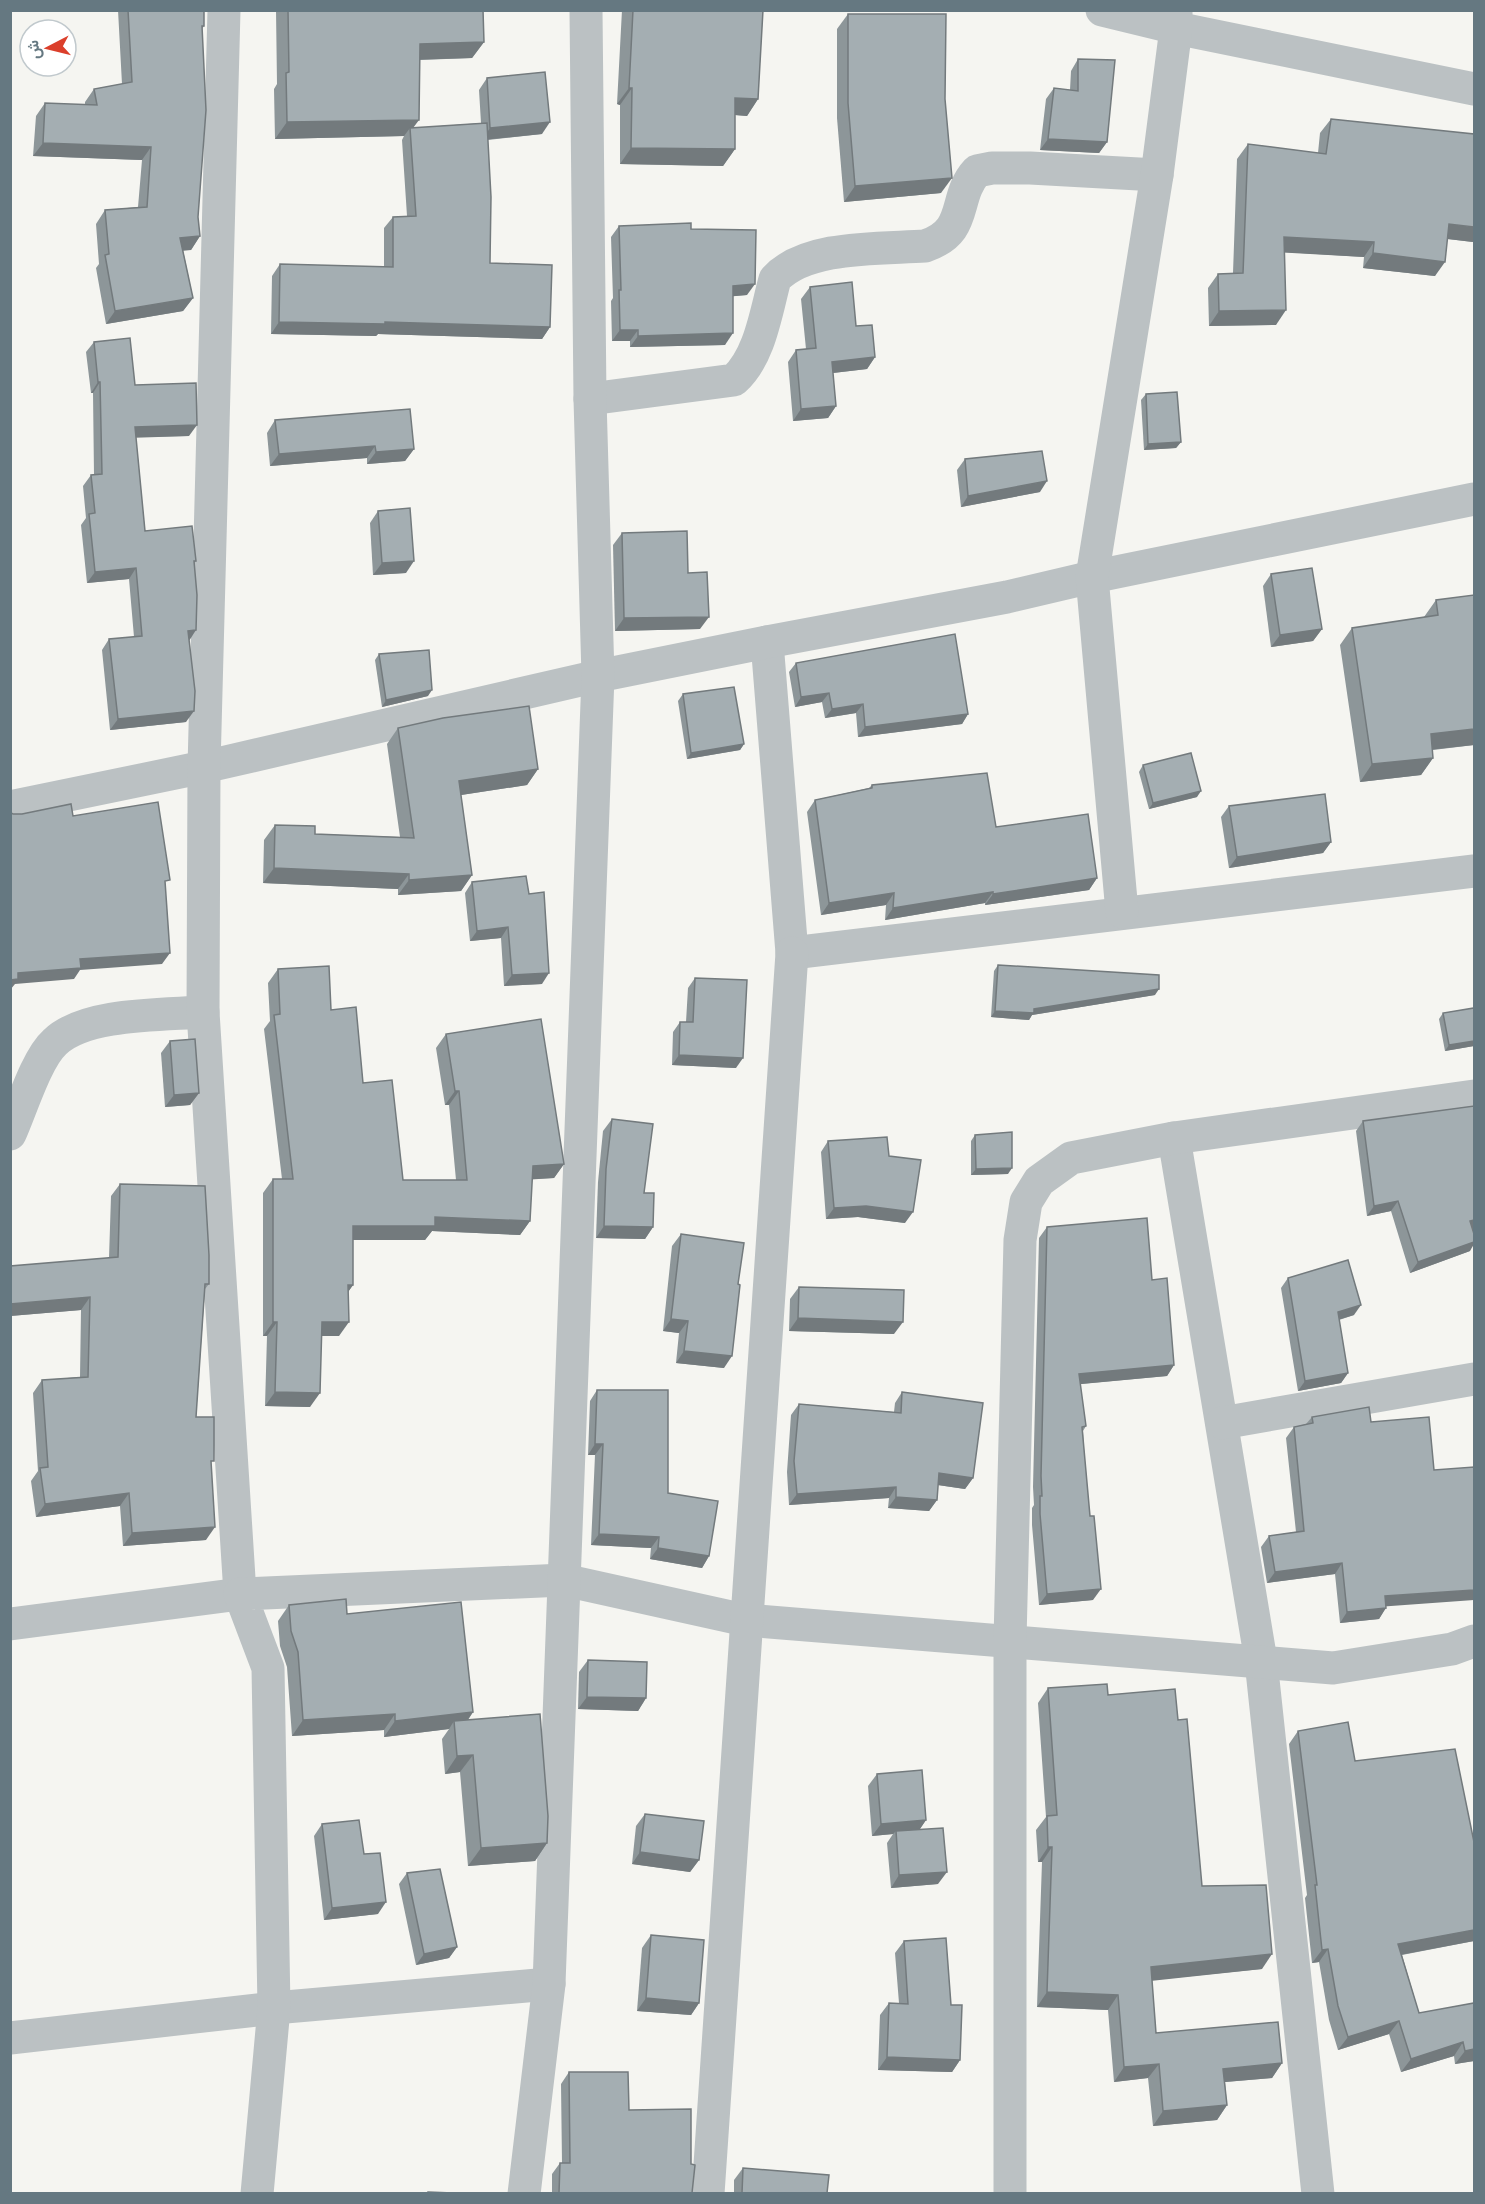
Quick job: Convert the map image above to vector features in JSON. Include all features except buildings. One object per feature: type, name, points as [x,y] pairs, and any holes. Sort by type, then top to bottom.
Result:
[{"type":"street","points":[[224,10],[204,766],[203,1012],[240,1594],[268,1668],[273,2008],[257,2193]]},
{"type":"street","points":[[524,2193],[549,1984],[598,676],[590,399],[586,10]]},
{"type":"street","points":[[1102,10],[1176,19],[1474,89]]},
{"type":"street","points":[[1122,912],[1092,577],[1157,175],[1176,19]]},
{"type":"street","points":[[590,399],[734,380],[744,372],[752,358],[775,279],[784,269],[813,256],[925,246],[936,242],[947,236],[956,220],[967,186],[977,171],[992,168],[1030,168],[1157,175]]},
{"type":"street","points":[[10,807],[204,766],[598,676],[1006,597],[1092,577],[1474,499]]},
{"type":"street","points":[[708,2193],[792,953],[767,642]]},
{"type":"street","points":[[792,953],[1061,923],[1122,912],[1474,871]]},
{"type":"street","points":[[10,1134],[42,1059],[54,1042],[69,1032],[102,1020],[203,1012]]},
{"type":"street","points":[[1010,2193],[1010,1640],[1020,1240],[1026,1202],[1039,1181],[1071,1158],[1174,1138],[1474,1096]]},
{"type":"street","points":[[1174,1138],[1261,1661],[1318,2193]]},
{"type":"street","points":[[1222,1423],[1474,1379]]},
{"type":"street","points":[[10,1624],[240,1594],[564,1580],[746,1620],[1333,1668],[1452,1649],[1474,1641]]},
{"type":"street","points":[[10,2038],[273,2008],[549,1984]]}]
